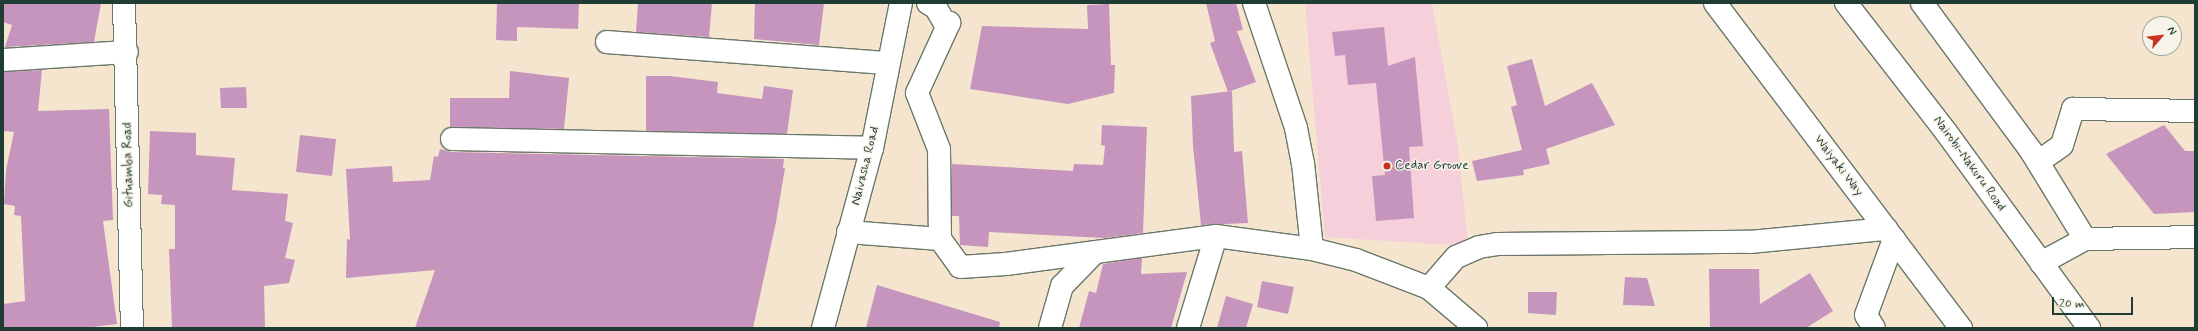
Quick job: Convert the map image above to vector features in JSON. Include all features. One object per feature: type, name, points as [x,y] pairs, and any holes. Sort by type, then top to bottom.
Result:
[{"type":"main road","name":"Gituamba Road","points":[[124,3],[127,52],[132,328]]},
{"type":"main road","name":"Naivasha Road","points":[[823,328],[872,148],[901,3]]},
{"type":"main road","points":[[928,3],[936,8],[946,26],[948,23],[917,93],[939,149],[940,239],[960,267],[1006,264],[1216,236],[1312,249],[1356,260],[1429,288],[1476,328]]},
{"type":"main road","points":[[1254,3],[1296,128],[1303,163],[1312,249]]},
{"type":"main road","name":"Waiyaki Way","points":[[1715,3],[1961,328]]},
{"type":"main road","name":"Nairobi-Nakuru Road","points":[[1846,3],[1946,132],[2089,328]]},
{"type":"main road","points":[[1922,3],[2038,162],[2085,239]]},
{"type":"main road","points":[[607,42],[888,63]]},
{"type":"main road","points":[[3,60],[127,52]]},
{"type":"main road","points":[[2038,162],[2062,145],[2073,110],[2195,111]]},
{"type":"main road","points":[[452,139],[872,148]]},
{"type":"main road","points":[[848,232],[940,239]]},
{"type":"main road","points":[[1429,288],[1456,257],[1479,247],[1497,244],[1750,242],[1890,234],[1866,315],[1874,328]]},
{"type":"main road","points":[[1188,328],[1216,236]]},
{"type":"main road","points":[[2041,263],[2085,239],[2195,237]]},
{"type":"main road","points":[[1050,328],[1062,286],[1095,252]]},
{"type":"shaded area","points":[[1305,3],[1432,3],[1458,146],[1468,246],[1325,237]]},
{"type":"building","points":[[3,3],[101,3],[94,42],[5,47],[12,25],[3,22]]},
{"type":"building","points":[[497,3],[579,3],[578,29],[517,27],[517,41],[496,40]]},
{"type":"building","points":[[638,3],[712,3],[709,37],[636,32]]},
{"type":"building","points":[[755,3],[824,3],[819,45],[754,39]]},
{"type":"building","points":[[1206,3],[1236,3],[1243,30],[1237,31],[1256,82],[1228,92],[1210,43],[1215,41]]},
{"type":"building","points":[[1109,4],[1111,65],[1115,65],[1114,93],[1068,104],[970,89],[982,26],[1088,29],[1087,5]]},
{"type":"building","points":[[1384,27],[1388,66],[1415,57],[1423,146],[1409,147],[1414,218],[1376,221],[1372,176],[1385,175],[1376,83],[1348,85],[1345,55],[1335,56],[1332,32]]},
{"type":"building","points":[[1532,59],[1545,106],[1592,83],[1615,125],[1546,149],[1550,164],[1523,170],[1524,175],[1477,181],[1472,161],[1522,150],[1511,107],[1517,105],[1507,66]]},
{"type":"building","points":[[42,70],[38,111],[109,109],[113,220],[103,221],[117,324],[85,328],[3,328],[3,304],[25,301],[21,216],[14,215],[15,206],[4,204],[6,170],[14,132],[3,131],[3,72]]},
{"type":"building","points":[[510,71],[569,78],[564,129],[450,127],[450,98],[509,98]]},
{"type":"building","points":[[646,76],[670,76],[718,82],[717,93],[762,99],[764,86],[793,90],[787,134],[646,131]]},
{"type":"building","points":[[246,87],[247,108],[221,108],[220,88]]},
{"type":"building","points":[[1232,91],[1234,152],[1242,151],[1248,223],[1201,225],[1193,146],[1191,96]]},
{"type":"building","points":[[1102,125],[1147,127],[1143,233],[1105,238],[989,232],[988,247],[960,245],[959,216],[952,216],[952,164],[1073,171],[1074,164],[1103,165],[1105,146],[1101,145]]},
{"type":"building","points":[[2164,125],[2185,151],[2195,151],[2195,212],[2154,214],[2106,154]]},
{"type":"building","points":[[150,131],[196,133],[196,155],[235,158],[232,190],[288,194],[285,221],[293,223],[285,258],[295,260],[289,283],[264,286],[265,328],[172,328],[169,249],[175,249],[175,205],[161,204],[162,195],[148,194]]},
{"type":"building","points":[[300,135],[336,139],[332,176],[296,172]]},
{"type":"building","points":[[440,149],[452,152],[784,159],[783,168],[785,168],[776,222],[753,328],[415,328],[435,270],[346,278],[347,239],[350,240],[346,169],[392,166],[393,182],[430,180],[434,156],[438,157]]},
{"type":"building","points":[[1142,258],[1141,274],[1187,272],[1171,328],[1079,328],[1089,291],[1096,293],[1103,264]]},
{"type":"building","points":[[1709,269],[1759,269],[1760,304],[1810,273],[1833,311],[1806,328],[1710,328]]},
{"type":"building","points":[[1625,277],[1647,278],[1655,306],[1623,305]]},
{"type":"building","points":[[1262,281],[1294,287],[1288,314],[1257,307]]},
{"type":"building","points":[[877,285],[1000,322],[999,328],[866,328]]},
{"type":"building","points":[[1528,292],[1557,292],[1556,315],[1528,313]]},
{"type":"building","points":[[1226,296],[1253,304],[1246,328],[1217,328]]},
{"type":"place","name":"Cedar Groove","points":[[1387,166]]}]
